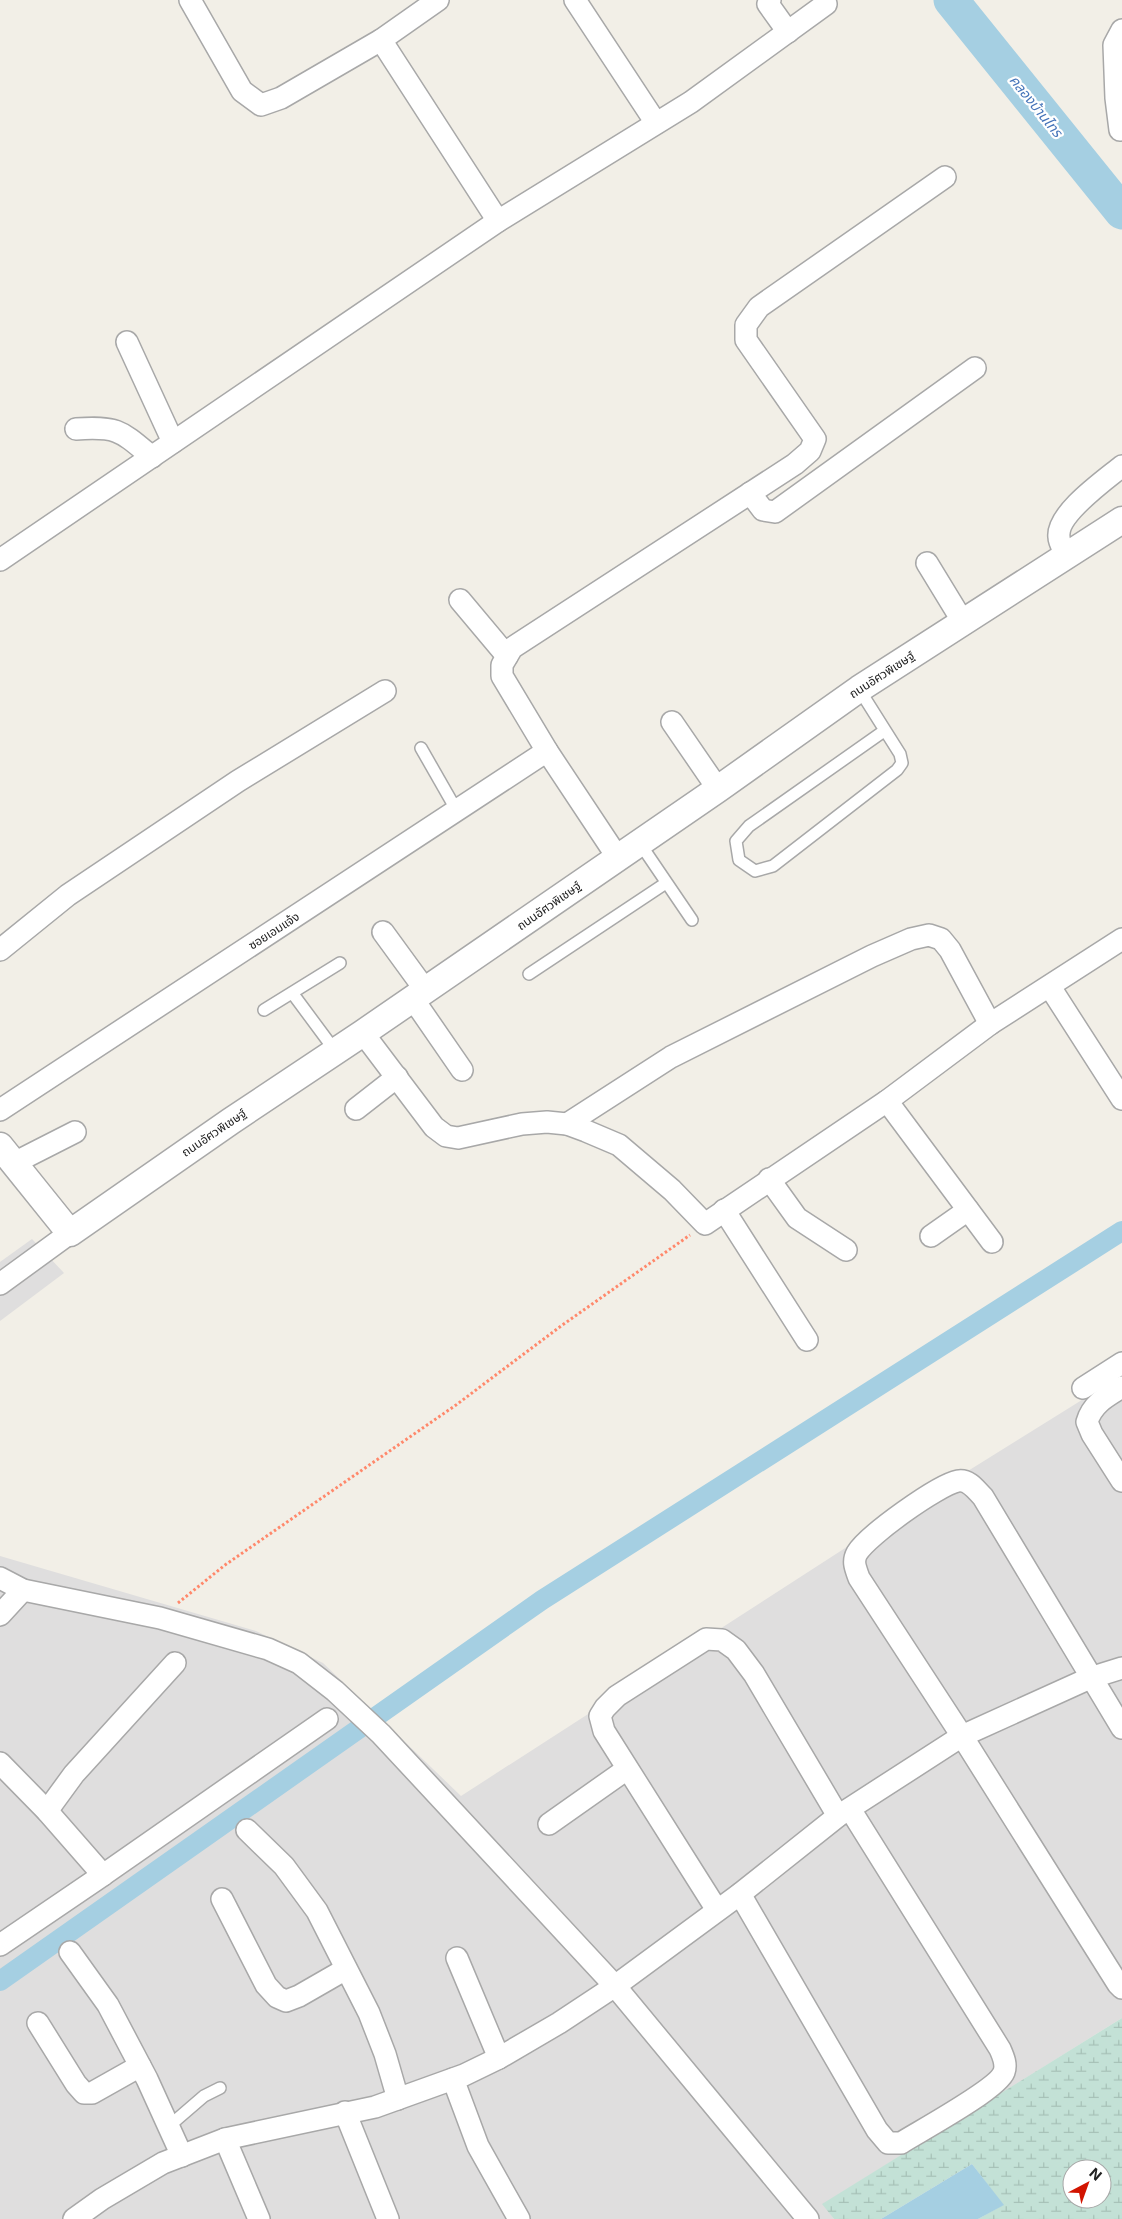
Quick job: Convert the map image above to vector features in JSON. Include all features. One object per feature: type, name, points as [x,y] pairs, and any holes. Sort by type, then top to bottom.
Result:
[{"type":"street","points":[[190,0],[242,92],[261,105],[281,98],[380,40],[438,0]]},
{"type":"street","points":[[575,0],[656,124]]},
{"type":"street","points":[[770,0],[768,4],[788,32]]},
{"type":"street","points":[[0,560],[498,221],[692,102],[826,4]]},
{"type":"street","points":[[1120,130],[1116,98],[1114,45],[1122,30]]},
{"type":"street","points":[[380,40],[498,221]]},
{"type":"street","points":[[618,858],[547,751],[502,676],[502,665],[512,648],[803,458],[810,451],[815,439],[746,340],[746,325],[759,307],[944,177]]},
{"type":"street","points":[[127,342],[173,442]]},
{"type":"street","points":[[750,493],[763,510],[775,512],[975,368]]},
{"type":"street","points":[[76,429],[116,429],[152,457]]},
{"type":"street","points":[[1066,555],[1058,537],[1063,520],[1122,466]]},
{"type":"street","name":"ถนนอัศวพิเชษฐ์","points":[[70,1232],[232,1120],[420,995],[859,689],[1122,520]]},
{"type":"street","points":[[927,563],[963,622]]},
{"type":"street","points":[[460,600],[507,656]]},
{"type":"street","points":[[0,950],[41,915],[80,887],[238,781],[385,691]]},
{"type":"street","points":[[672,722],[718,789]]},
{"type":"street","name":"ซอยเอมแจ้ง","points":[[0,1110],[547,751]]},
{"type":"street","points":[[383,932],[462,1070]]},
{"type":"street","points":[[567,1124],[671,1057],[872,956],[911,939],[929,935],[940,939],[950,950],[990,1024]]},
{"type":"street","points":[[364,1033],[434,1127],[446,1136],[458,1138],[474,1136],[522,1124],[539,1122],[567,1124],[619,1144],[672,1190],[705,1224],[887,1100],[990,1024],[1120,946]]},
{"type":"street","points":[[1050,987],[1122,1099]]},
{"type":"street","points":[[356,1109],[397,1077]]},
{"type":"street","points":[[887,1100],[992,1242]]},
{"type":"street","points":[[4,1281],[70,1232],[7,1155],[75,1132]]},
{"type":"street","points":[[769,1179],[797,1218],[846,1250]]},
{"type":"street","points":[[724,1210],[807,1340]]},
{"type":"street","points":[[931,1236],[968,1210]]},
{"type":"street","points":[[1083,1388],[1122,1363]]},
{"type":"street","points":[[1122,1387],[1099,1402],[1089,1412],[1087,1422],[1092,1434],[1122,1481]]},
{"type":"street","points":[[1122,1728],[1090,1678],[983,1497],[970,1483],[960,1480],[940,1488],[871,1536],[857,1554],[854,1564],[859,1578],[1122,1988]]},
{"type":"street","points":[[0,1578],[22,1590],[160,1618],[268,1649],[300,1663],[335,1690],[381,1734],[615,1986],[808,2219]]},
{"type":"street","points":[[0,1615],[22,1590]]},
{"type":"street","points":[[717,1910],[604,1731],[600,1716],[617,1696],[706,1639],[722,1640],[736,1650],[754,1674],[1000,2049],[1005,2061],[1004,2073],[991,2088],[901,2143],[888,2144],[872,2122],[740,1894]]},
{"type":"street","points":[[47,1811],[74,1774],[175,1662]]},
{"type":"street","points":[[74,2219],[102,2199],[163,2163],[225,2139],[345,2112],[375,2108],[453,2079],[499,2058],[559,2023],[615,1986],[740,1894],[844,1813],[962,1736],[1090,1678],[1122,1668]]},
{"type":"street","points":[[0,1945],[327,1719]]},
{"type":"street","points":[[0,1763],[47,1811],[103,1875]]},
{"type":"street","points":[[549,1824],[627,1769]]},
{"type":"street","points":[[247,1830],[284,1866],[317,1911],[369,2013],[385,2054],[398,2099]]},
{"type":"street","points":[[222,1899],[266,1985],[277,1997],[286,2001],[299,1996],[346,1969]]},
{"type":"street","points":[[70,1952],[108,2005],[140,2066],[182,2156]]},
{"type":"street","points":[[457,1958],[499,2058]]},
{"type":"street","points":[[38,2023],[76,2084],[84,2093],[92,2093],[140,2066]]},
{"type":"street","points":[[453,2079],[478,2146],[519,2219]]},
{"type":"street","points":[[345,2112],[388,2219]]},
{"type":"street","points":[[225,2139],[259,2219]]},
{"type":"lane","points":[[859,689],[900,754],[902,763],[897,770],[773,866],[755,871],[739,860],[736,841],[749,826],[884,731]]},
{"type":"lane","points":[[421,748],[457,811]]},
{"type":"lane","points":[[639,842],[692,920]]},
{"type":"lane","points":[[529,974],[666,883]]},
{"type":"lane","points":[[264,1010],[340,963]]},
{"type":"lane","points":[[292,994],[336,1052]]},
{"type":"lane","points":[[168,2128],[204,2096],[220,2088]]},
{"type":"path","points":[[160,1618],[225,1565],[456,1405],[561,1326],[705,1224]]},
{"type":"shaded area","points":[[32,1239],[64,1273],[0,1321],[0,1262]]},
{"type":"shaded area","points":[[1122,1375],[1122,2018],[823,2204],[834,2219],[0,2219],[0,1556],[256,1631],[323,1663],[461,1796],[870,1532]]},
{"type":"shaded area","points":[[972,2164],[1004,2205],[978,2219],[881,2219]]},
{"type":"green space","points":[[1122,2018],[1122,2219],[978,2219],[1003,2205],[972,2164],[881,2219],[834,2219],[822,2204]]},
{"type":"waterway","name":"คลองบ้านไทร","points":[[951,0],[1122,212]]},
{"type":"waterway","points":[[0,1981],[542,1600],[1122,1231]]}]
